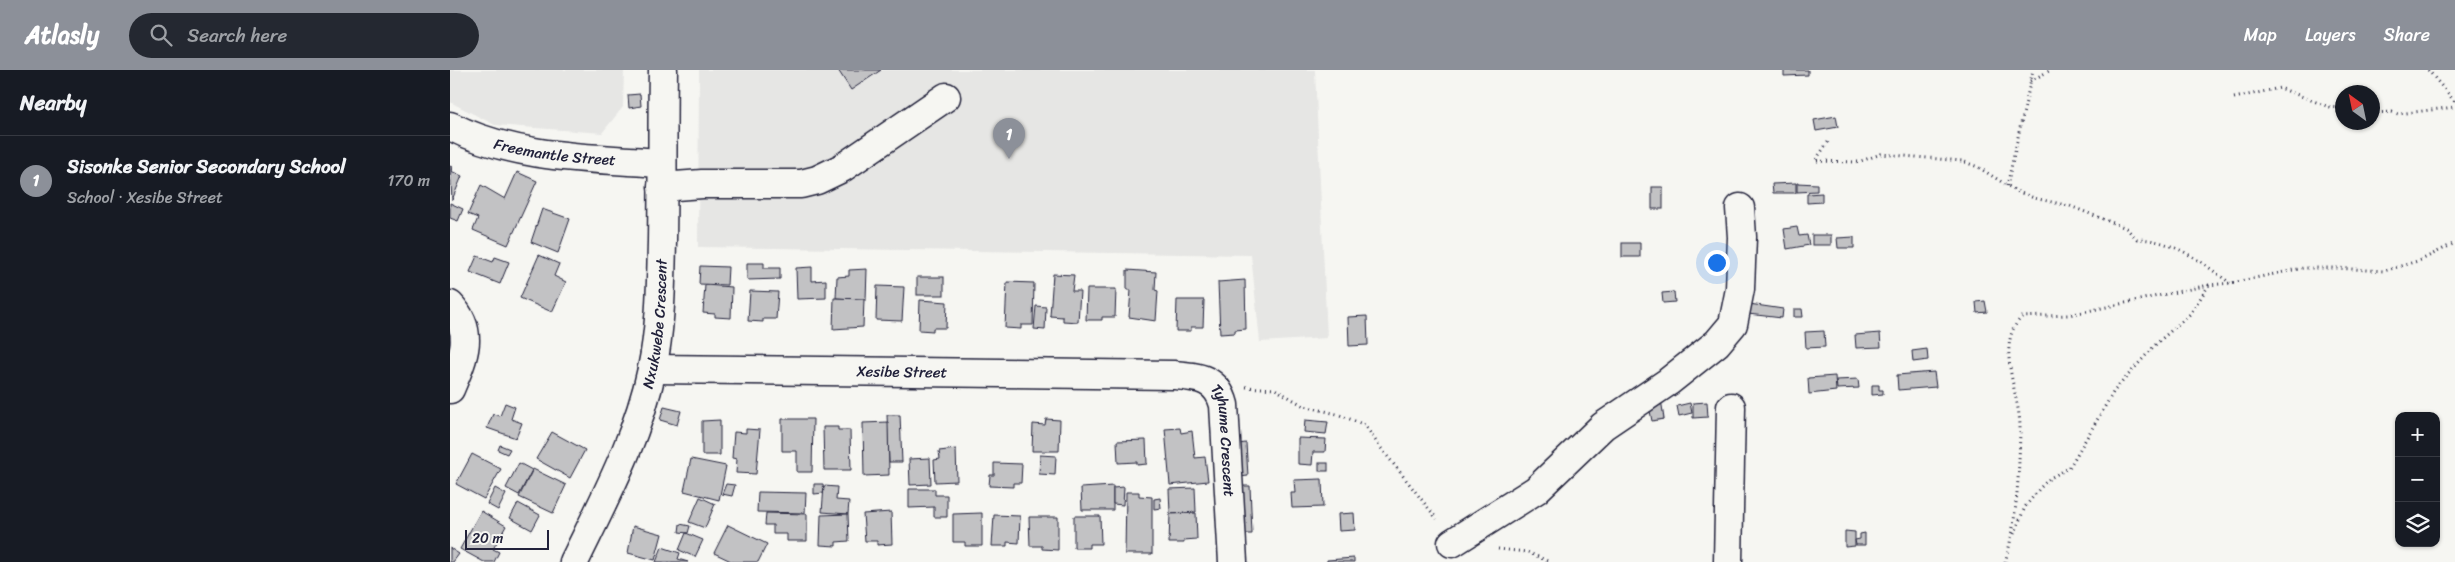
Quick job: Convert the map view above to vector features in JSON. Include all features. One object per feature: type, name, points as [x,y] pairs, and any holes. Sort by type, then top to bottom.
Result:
[{"type":"street","name":"Nxukwebe Crescent","points":[[574,562],[620,465],[635,425],[652,369],[660,309],[663,70]]},
{"type":"street","name":"Freemantle Street","points":[[450,126],[486,141],[516,150],[559,155],[702,184],[801,184],[817,180],[849,164],[946,97]]},
{"type":"street","points":[[1452,543],[1536,490],[1603,426],[1668,382],[1717,343],[1733,324],[1740,289],[1742,237],[1740,208]]},
{"type":"street","points":[[450,306],[462,321],[466,334],[458,372],[450,389]]},
{"type":"street","name":"Xesibe Street","points":[[652,369],[1152,375]]},
{"type":"street","name":"Tyhume Crescent","points":[[1152,375],[1190,377],[1214,384],[1221,391],[1224,405],[1233,562]]},
{"type":"street","points":[[1728,562],[1731,407]]},
{"type":"path","points":[[2007,186],[2033,70]]},
{"type":"path","points":[[2030,81],[2051,70]]},
{"type":"path","points":[[2428,70],[2455,102]]},
{"type":"path","points":[[2234,98],[2280,88],[2329,107],[2335,107]]},
{"type":"path","points":[[2380,113],[2392,112],[2398,114],[2455,107]]},
{"type":"path","points":[[1828,142],[1815,162],[1858,162],[1881,154],[1962,161],[1978,167],[2007,186],[2034,198],[2070,206],[2126,228],[2137,239],[2169,244],[2192,255],[2231,283]]},
{"type":"path","points":[[2012,540],[2020,428],[2010,358],[2011,334],[2014,326],[2022,317],[2069,315],[2209,285],[2231,283],[2303,268],[2336,268],[2384,272],[2421,260],[2455,242]]},
{"type":"path","points":[[2005,562],[2025,507],[2050,478],[2069,468],[2114,391],[2157,343],[2190,314],[2209,285]]},
{"type":"path","points":[[1221,391],[1251,386],[1275,389],[1304,406],[1337,414],[1365,425],[1432,512],[1452,543],[1527,552],[1550,562]]},
{"type":"shaded area","points":[[450,70],[624,70],[623,107],[602,133],[495,125],[450,102]]},
{"type":"shaded area","points":[[699,70],[1315,70],[1327,338],[1260,342],[1251,255],[698,247]]},
{"type":"building","points":[[838,70],[881,70],[851,90]]},
{"type":"building","points":[[1784,70],[1808,70],[1808,75],[1784,76]]},
{"type":"building","points":[[640,94],[641,106],[629,108],[628,95]]},
{"type":"building","points":[[1836,116],[1838,127],[1816,131],[1814,120]]},
{"type":"building","points":[[450,166],[452,167],[451,171],[462,176],[452,200]]},
{"type":"building","points":[[517,172],[537,181],[508,245],[473,230],[478,218],[468,214],[481,185],[505,199]]},
{"type":"building","points":[[1796,183],[1796,193],[1773,193],[1772,184]]},
{"type":"building","points":[[1797,183],[1817,184],[1817,191],[1797,192]]},
{"type":"building","points":[[1652,187],[1663,187],[1663,209],[1652,209]]},
{"type":"building","points":[[1822,193],[1822,202],[1807,203],[1807,194]]},
{"type":"building","points":[[450,203],[463,209],[458,221],[450,218]]},
{"type":"building","points":[[542,209],[570,219],[558,253],[531,242]]},
{"type":"building","points":[[1797,227],[1799,236],[1807,235],[1809,245],[1787,249],[1784,229]]},
{"type":"building","points":[[1812,235],[1831,235],[1831,245],[1812,245]]},
{"type":"building","points":[[1854,237],[1854,248],[1838,248],[1837,238]]},
{"type":"building","points":[[1622,243],[1640,243],[1640,257],[1622,257]]},
{"type":"building","points":[[539,255],[559,264],[554,276],[566,282],[552,312],[520,298]]},
{"type":"building","points":[[477,256],[493,262],[495,257],[509,262],[500,284],[470,272]]},
{"type":"building","points":[[747,263],[764,263],[764,268],[780,268],[780,279],[747,280]]},
{"type":"building","points":[[700,266],[728,267],[727,285],[699,284]]},
{"type":"building","points":[[812,267],[812,281],[826,280],[826,298],[797,299],[796,268]]},
{"type":"building","points":[[867,269],[866,300],[836,298],[837,277],[849,276],[849,270]]},
{"type":"building","points":[[1127,270],[1156,272],[1155,290],[1158,291],[1156,321],[1129,317],[1131,290],[1127,290]]},
{"type":"building","points":[[1053,274],[1074,275],[1072,291],[1080,291],[1078,322],[1063,321],[1063,317],[1050,316]]},
{"type":"building","points":[[917,277],[944,277],[944,295],[917,295]]},
{"type":"building","points":[[1245,280],[1246,329],[1235,330],[1235,333],[1220,334],[1218,282]]},
{"type":"building","points":[[1007,282],[1034,283],[1033,325],[1021,325],[1021,329],[1005,328]]},
{"type":"building","points":[[705,285],[732,287],[731,318],[715,317],[715,314],[703,313]]},
{"type":"building","points":[[877,286],[904,287],[902,321],[876,320]]},
{"type":"building","points":[[1087,289],[1116,289],[1115,317],[1102,317],[1102,320],[1086,320]]},
{"type":"building","points":[[750,291],[778,292],[776,319],[763,319],[763,322],[748,321]]},
{"type":"building","points":[[1674,292],[1675,302],[1663,303],[1662,293]]},
{"type":"building","points":[[834,298],[864,299],[863,327],[833,329]]},
{"type":"building","points":[[920,300],[947,302],[946,328],[933,328],[933,331],[919,330]]},
{"type":"building","points":[[1177,300],[1204,300],[1203,327],[1191,327],[1191,331],[1176,331]]},
{"type":"building","points":[[1985,301],[1987,312],[1977,313],[1976,302]]},
{"type":"building","points":[[1749,304],[1783,309],[1782,318],[1748,314]]},
{"type":"building","points":[[1036,306],[1046,307],[1045,330],[1034,329]]},
{"type":"building","points":[[1794,309],[1802,309],[1803,317],[1794,317]]},
{"type":"building","points":[[1367,316],[1368,345],[1349,346],[1348,317]]},
{"type":"building","points":[[1824,331],[1825,347],[1806,348],[1805,332]]},
{"type":"building","points":[[1880,333],[1881,347],[1856,348],[1855,335]]},
{"type":"building","points":[[1927,349],[1928,360],[1913,362],[1912,351]]},
{"type":"building","points":[[1934,372],[1936,387],[1898,390],[1897,375]]},
{"type":"building","points":[[1835,376],[1836,391],[1809,394],[1808,378]]},
{"type":"building","points":[[1858,379],[1859,388],[1837,389],[1836,380]]},
{"type":"building","points":[[1872,385],[1879,385],[1879,390],[1883,390],[1883,394],[1872,395]]},
{"type":"building","points":[[1661,399],[1664,419],[1652,421],[1648,401]]},
{"type":"building","points":[[1707,402],[1708,417],[1693,418],[1693,403]]},
{"type":"building","points":[[505,403],[515,407],[511,419],[522,423],[516,438],[487,428],[493,414],[500,416]]},
{"type":"building","points":[[1690,403],[1692,413],[1679,416],[1677,406]]},
{"type":"building","points":[[664,407],[681,411],[677,425],[660,420]]},
{"type":"building","points":[[887,415],[900,415],[902,462],[889,462]]},
{"type":"building","points":[[782,419],[813,419],[812,472],[797,472],[797,451],[782,451]]},
{"type":"building","points":[[1046,419],[1060,420],[1059,451],[1032,451],[1033,424],[1045,425]]},
{"type":"building","points":[[720,420],[720,455],[702,455],[702,421]]},
{"type":"building","points":[[1305,420],[1328,422],[1326,434],[1304,432]]},
{"type":"building","points":[[888,422],[889,475],[864,476],[863,423]]},
{"type":"building","points":[[823,427],[838,427],[838,430],[850,430],[851,470],[824,470]]},
{"type":"building","points":[[1180,428],[1181,433],[1192,431],[1195,458],[1205,457],[1208,481],[1170,485],[1165,429]]},
{"type":"building","points":[[746,429],[760,430],[756,474],[736,473],[737,459],[732,458],[734,432],[746,433]]},
{"type":"building","points":[[552,432],[585,450],[570,478],[536,459]]},
{"type":"building","points":[[1298,438],[1326,439],[1325,452],[1313,452],[1312,465],[1298,464]]},
{"type":"building","points":[[1146,440],[1147,464],[1137,465],[1137,462],[1118,463],[1117,441]]},
{"type":"building","points":[[1246,443],[1248,476],[1239,477],[1237,444]]},
{"type":"building","points":[[500,445],[510,449],[507,454],[498,450]]},
{"type":"building","points":[[956,449],[957,481],[935,482],[934,460],[940,459],[939,451]]},
{"type":"building","points":[[472,454],[501,469],[484,499],[456,484]]},
{"type":"building","points":[[1040,455],[1056,456],[1055,475],[1039,474]]},
{"type":"building","points":[[930,458],[931,484],[910,485],[909,459]]},
{"type":"building","points":[[691,459],[726,466],[719,500],[684,491]]},
{"type":"building","points":[[519,463],[532,470],[519,495],[506,488]]},
{"type":"building","points":[[994,463],[1022,464],[1021,483],[1013,483],[1013,487],[989,486],[990,475],[994,475]]},
{"type":"building","points":[[1319,463],[1328,463],[1328,471],[1319,471]]},
{"type":"building","points":[[533,469],[566,485],[553,513],[519,497]]},
{"type":"building","points":[[1322,479],[1323,507],[1292,508],[1291,493],[1295,493],[1294,480]]},
{"type":"building","points":[[726,484],[735,485],[732,496],[722,494]]},
{"type":"building","points":[[814,484],[823,484],[824,493],[814,494]]},
{"type":"building","points":[[824,486],[837,487],[836,500],[849,501],[848,514],[822,512]]},
{"type":"building","points":[[1113,486],[1113,510],[1082,510],[1081,488]]},
{"type":"building","points":[[1239,486],[1250,486],[1252,534],[1241,534]]},
{"type":"building","points":[[1124,487],[1123,505],[1113,504],[1113,488]]},
{"type":"building","points":[[495,488],[506,494],[498,510],[487,504]]},
{"type":"building","points":[[1195,488],[1196,512],[1170,514],[1169,489]]},
{"type":"building","points":[[909,489],[935,489],[935,495],[947,495],[947,517],[934,517],[934,507],[909,508]]},
{"type":"building","points":[[758,492],[806,493],[805,513],[757,512]]},
{"type":"building","points":[[1126,492],[1139,492],[1139,496],[1152,497],[1152,554],[1125,554]]},
{"type":"building","points":[[700,497],[715,504],[705,528],[689,522]]},
{"type":"building","points":[[1160,498],[1161,508],[1154,509],[1154,499]]},
{"type":"building","points":[[518,503],[540,515],[532,530],[510,518]]},
{"type":"building","points":[[481,511],[506,526],[493,549],[499,552],[494,562],[484,562],[460,549]]},
{"type":"building","points":[[891,512],[892,544],[877,545],[877,541],[865,541],[863,514]]},
{"type":"building","points":[[766,513],[807,514],[807,541],[787,541],[787,534],[773,534],[773,525],[765,525]]},
{"type":"building","points":[[982,513],[982,546],[965,546],[965,542],[953,542],[953,514]]},
{"type":"building","points":[[1196,513],[1197,539],[1184,540],[1184,543],[1169,543],[1170,514]]},
{"type":"building","points":[[1354,513],[1355,530],[1339,531],[1338,514]]},
{"type":"building","points":[[848,514],[849,541],[836,542],[836,546],[820,545],[821,515]]},
{"type":"building","points":[[994,515],[1020,516],[1019,543],[1007,542],[1007,546],[992,546]]},
{"type":"building","points":[[1074,516],[1100,516],[1101,544],[1089,544],[1089,548],[1074,548]]},
{"type":"building","points":[[1029,517],[1058,517],[1058,550],[1042,549],[1042,546],[1030,546]]},
{"type":"building","points":[[680,524],[690,526],[688,533],[679,532]]},
{"type":"building","points":[[728,525],[767,544],[758,562],[733,562],[714,553]]},
{"type":"building","points":[[633,526],[662,534],[655,560],[628,553]]},
{"type":"building","points":[[1845,531],[1855,532],[1855,546],[1845,547]]},
{"type":"building","points":[[686,533],[703,540],[695,557],[679,550]]},
{"type":"building","points":[[1865,533],[1865,545],[1856,545],[1855,540],[1860,539],[1860,534]]},
{"type":"building","points":[[662,547],[680,553],[678,559],[688,562],[656,562]]},
{"type":"building","points":[[450,548],[459,554],[453,562],[450,562]]},
{"type":"building","points":[[1354,558],[1354,562],[1327,562],[1327,560]]},
{"type":"place","name":"Sisonke Senior Secondary School","points":[[1009,159]]}]
